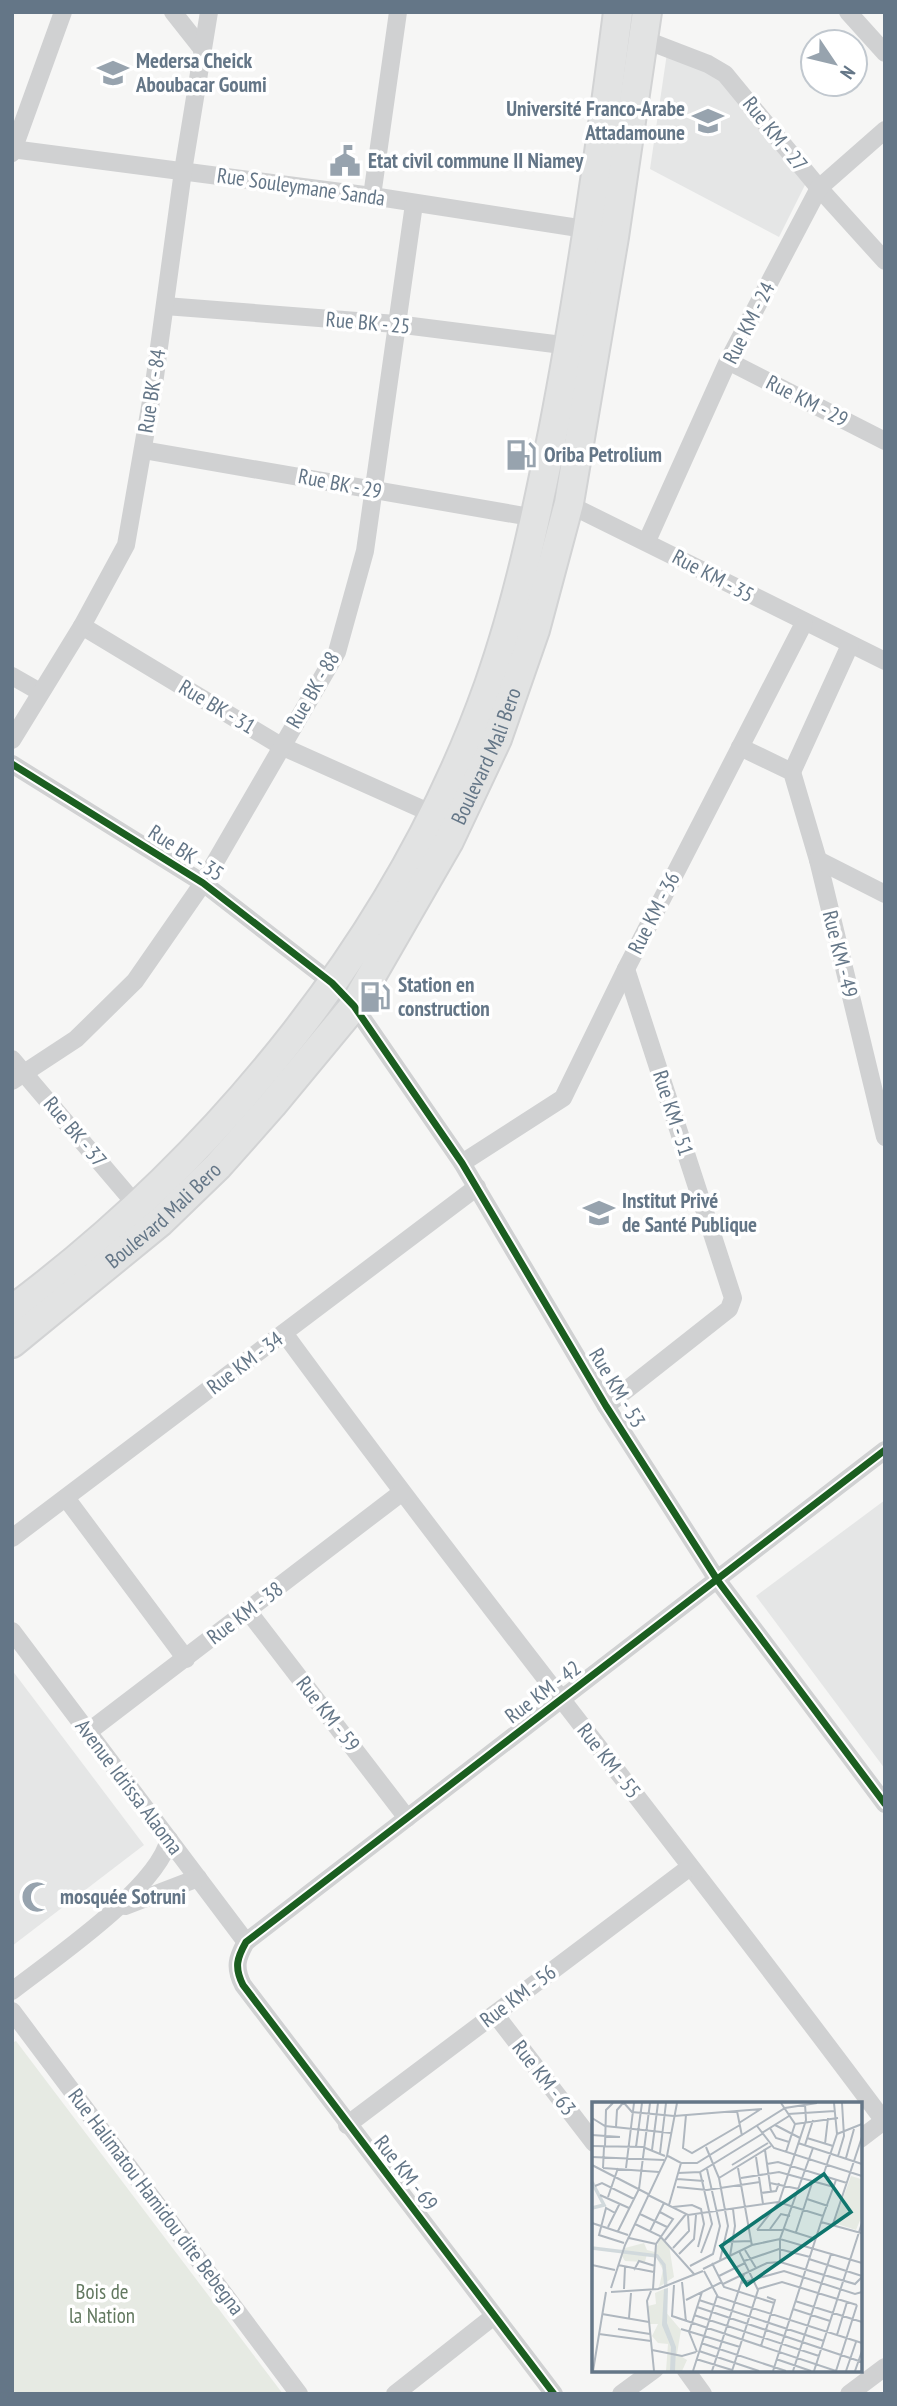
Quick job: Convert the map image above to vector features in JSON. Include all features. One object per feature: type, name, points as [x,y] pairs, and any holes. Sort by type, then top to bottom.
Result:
[{"type":"main road","name":"Boulevard Mali Bero","points":[[12,1343],[160,1222],[218,1166],[354,1006],[449,841],[497,738],[535,630],[569,503],[602,232],[618,12]]},
{"type":"main road","name":"Boulevard Mali Bero","points":[[12,1310],[67,1269],[137,1206],[227,1117],[332,983],[390,891],[433,814],[489,686],[539,505],[570,346],[602,232],[645,26]]},
{"type":"street","points":[[13,150],[63,12]]},
{"type":"street","points":[[173,12],[203,50]]},
{"type":"street","name":"Rue BK - 84","points":[[12,740],[82,626],[126,545],[143,450],[209,12]]},
{"type":"street","points":[[372,196],[398,12]]},
{"type":"street","points":[[848,12],[885,54]]},
{"type":"street","name":"Rue KM - 27","points":[[645,26],[719,69],[819,188],[885,261]]},
{"type":"street","name":"Rue KM - 24","points":[[647,541],[728,362],[819,188],[885,130]]},
{"type":"street","name":"Rue Souleymane Sanda","points":[[13,150],[372,196],[602,232]]},
{"type":"street","name":"Rue BK - 88","points":[[19,1077],[76,1039],[125,992],[203,883],[281,746],[322,682],[344,632],[361,572],[414,204]]},
{"type":"street","name":"Rue BK - 25","points":[[165,306],[396,324],[570,346]]},
{"type":"street","name":"Rue KM - 29","points":[[728,362],[885,441]]},
{"type":"street","name":"Rue BK - 29","points":[[143,450],[373,491],[539,505]]},
{"type":"street","name":"Rue KM - 35","points":[[539,505],[569,503],[804,623],[885,661]]},
{"type":"street","name":"Rue KM - 36","points":[[462,1163],[563,1098],[626,968],[804,623]]},
{"type":"street","name":"Rue BK - 31","points":[[82,626],[281,746],[433,814]]},
{"type":"street","points":[[740,747],[792,772],[849,645]]},
{"type":"street","points":[[12,676],[40,692]]},
{"type":"street","name":"Rue BK - 35","points":[[12,764],[203,883],[332,983]]},
{"type":"street","name":"Rue KM - 49","points":[[792,772],[818,860],[885,1136]]},
{"type":"street","points":[[818,860],[885,894]]},
{"type":"street","name":"Rue KM - 51","points":[[606,1406],[729,1309],[733,1298],[626,968]]},
{"type":"street","name":"Rue KM - 53","points":[[332,983],[354,1006],[462,1163],[606,1406],[718,1581],[885,1804]]},
{"type":"street","name":"Rue BK - 37","points":[[12,1059],[19,1077],[137,1206]]},
{"type":"street","name":"Rue KM - 34","points":[[12,1538],[477,1187]]},
{"type":"street","name":"Rue KM - 55","points":[[284,1333],[401,1493],[884,2121]]},
{"type":"street","name":"Rue KM - 42","points":[[246,1942],[885,1450]]},
{"type":"street","name":"Rue KM - 38","points":[[88,1732],[401,1493]]},
{"type":"street","points":[[66,1498],[186,1659]]},
{"type":"street","name":"Rue KM - 59","points":[[248,1611],[407,1818]]},
{"type":"street","name":"Avenue Idrissa Alaoma","points":[[12,1631],[246,1942]]},
{"type":"street","points":[[12,1991],[112,1911],[145,1879],[167,1849],[169,1839]]},
{"type":"street","name":"Rue KM - 56","points":[[347,2125],[690,1867]]},
{"type":"street","points":[[112,1911],[198,1878]]},
{"type":"street","name":"Rue KM - 69","points":[[246,1942],[236,1970],[243,1985],[554,2394]]},
{"type":"street","name":"Rue Halimatou Hamidou dite Bebegna","points":[[12,2011],[299,2394]]},
{"type":"street","name":"Rue KM - 63","points":[[495,2014],[592,2140]]},
{"type":"street","points":[[862,2138],[884,2121]]},
{"type":"street","points":[[395,2394],[494,2316]]},
{"type":"street","points":[[621,2394],[652,2371]]},
{"type":"street","points":[[686,2371],[703,2394]]},
{"type":"street","points":[[849,2394],[881,2377]]},
{"type":"shaded area","name":"Université Franco-Arabe Attadamoune","points":[[667,53],[719,73],[808,179],[779,237],[650,169]]},
{"type":"shaded area","points":[[885,1500],[885,1769],[756,1596]]},
{"type":"shaded area","points":[[12,1670],[144,1845],[12,1946]]},
{"type":"green space","name":"Bois de la Nation","points":[[16,2041],[283,2394],[12,2394],[12,2043]]},
{"type":"cycle path","points":[[12,764],[203,883],[332,983],[354,1006],[462,1163],[606,1406],[718,1581],[885,1804]]},
{"type":"cycle path","points":[[554,2394],[243,1985],[238,1973],[239,1958],[246,1942],[885,1450]]},
{"type":"place","name":"Medersa Cheick Aboubacar Goumi","points":[[113,73]]},
{"type":"place","name":"Université Franco-Arabe Attadamoune","points":[[708,121]]},
{"type":"place","name":"Etat civil commune II Niamey","points":[[345,161]]},
{"type":"place","name":"Oriba Petrolium","points":[[521,455]]},
{"type":"place","name":"Station en construction","points":[[375,997]]},
{"type":"place","name":"Institut Privé de Santé Publique","points":[[599,1213]]},
{"type":"place","name":"mosquée Sotruni","points":[[37,1897]]}]
